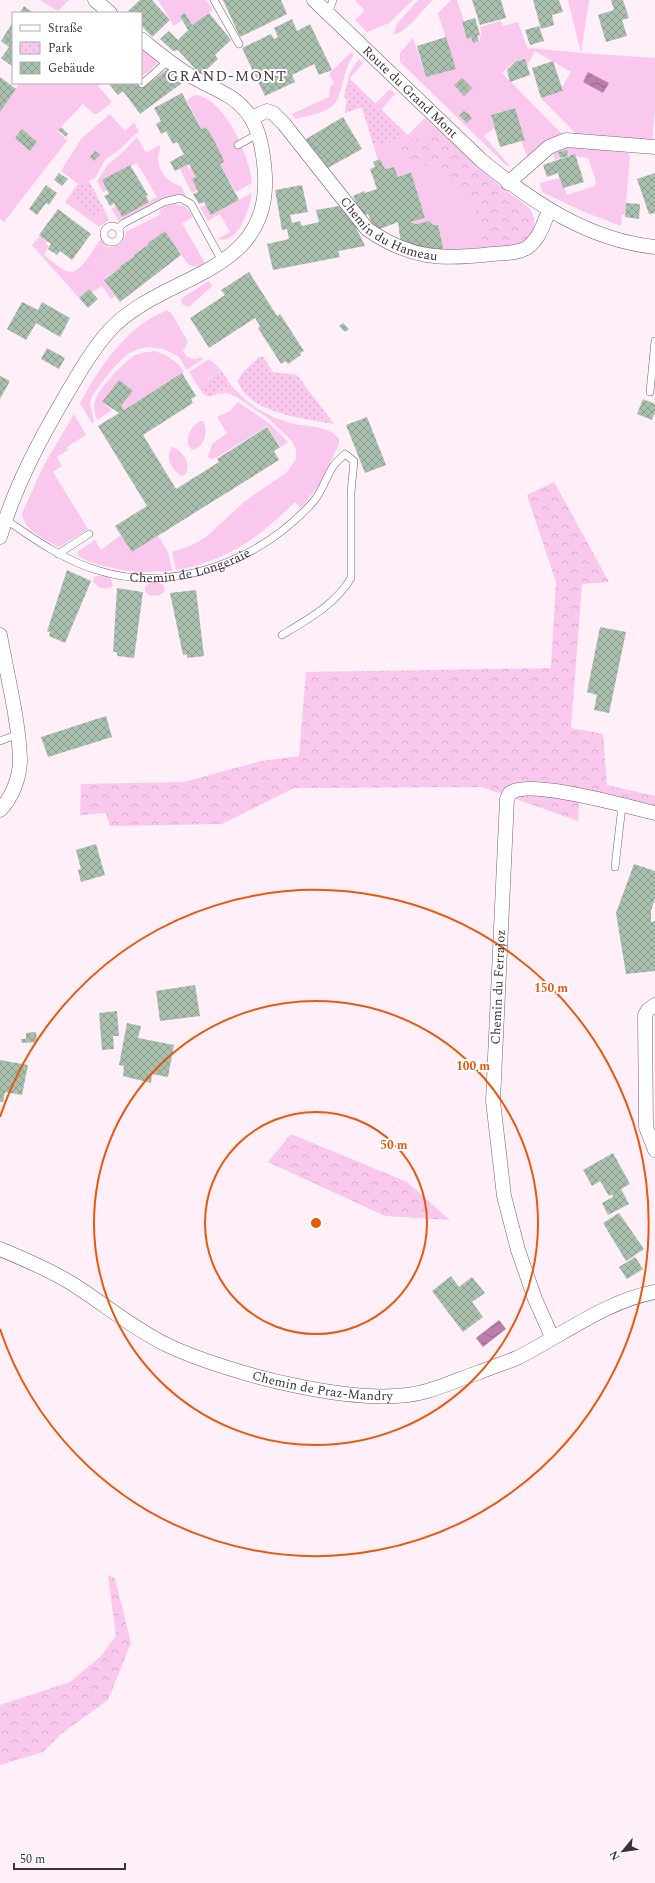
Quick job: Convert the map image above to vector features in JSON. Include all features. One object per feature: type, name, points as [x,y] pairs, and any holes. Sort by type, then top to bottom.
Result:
[{"type":"street","points":[[95,0],[109,12]]},
{"type":"street","name":"Route du Grand Mont","points":[[314,0],[481,160],[508,183],[549,211],[569,222],[610,238],[655,247]]},
{"type":"street","points":[[0,537],[5,519],[23,475],[46,428],[84,365],[103,338],[119,321],[135,309],[222,261],[244,244],[257,224],[265,187],[263,161],[258,134],[251,118],[233,98],[191,76],[168,61],[142,40]]},
{"type":"street","name":"Chemin du Hameau","points":[[251,118],[267,111],[273,113],[284,124],[367,229],[394,245],[408,251],[432,257],[449,258],[521,250],[538,238],[549,211]]},
{"type":"street","points":[[508,183],[549,147],[566,140],[655,147]]},
{"type":"street","points":[[0,635],[18,734],[20,761],[16,783],[7,803],[0,810]]},
{"type":"street","name":"Chemin du Ferrajoz","points":[[552,1337],[535,1299],[518,1250],[504,1196],[493,1101],[508,799],[513,790],[541,790],[569,792],[622,806]]},
{"type":"street","points":[[622,806],[655,813]]},
{"type":"street","points":[[655,1005],[645,1014],[646,1127],[655,1150]]},
{"type":"street","name":"Chemin de Praz-Mandry","points":[[0,1249],[34,1263],[70,1283],[141,1330],[166,1344],[195,1356],[241,1371],[332,1392],[370,1397],[407,1396],[427,1391],[516,1358],[552,1337],[620,1303],[641,1295],[655,1292]]},
{"type":"lane","points":[[214,0],[239,44]]},
{"type":"lane","points":[[328,14],[333,0]]},
{"type":"lane","points":[[142,84],[168,61]]},
{"type":"lane","points":[[238,145],[258,134]]},
{"type":"lane","points":[[118,228],[124,223],[164,202],[180,198],[191,204],[222,261]]},
{"type":"lane","points":[[650,392],[655,341]]},
{"type":"lane","name":"Chemin de Longeraie","points":[[5,519],[42,545],[58,554],[100,571],[124,577],[151,578],[213,568],[259,547],[287,526],[314,501],[324,486],[334,466],[345,454],[354,461],[351,492],[351,578],[332,601],[306,621],[282,635]]},
{"type":"lane","points":[[58,554],[89,534]]},
{"type":"lane","points":[[0,741],[18,734]]},
{"type":"lane","points":[[615,867],[622,806]]},
{"type":"green space","points":[[40,0],[69,0],[58,11]]},
{"type":"green space","points":[[158,0],[206,0],[213,10],[192,25],[185,13],[180,16],[182,20],[174,26]]},
{"type":"green space","points":[[413,0],[389,23],[367,32],[355,20],[365,10],[355,1]]},
{"type":"green space","points":[[418,0],[433,0],[408,26],[398,34],[393,35],[397,24]]},
{"type":"green space","points":[[451,0],[457,0],[464,21],[462,23],[467,38],[471,37],[473,43],[481,41],[479,37],[482,34],[480,27],[501,21],[503,26],[518,22],[528,50],[531,48],[655,58],[655,110],[652,142],[577,135],[541,98],[563,91],[562,87],[571,72],[535,51],[527,66],[513,63],[502,73],[563,135],[527,156],[521,141],[525,139],[515,108],[491,115],[494,128],[484,136],[510,166],[506,165],[400,62],[400,53],[413,38],[426,77],[455,69],[438,13]]},
{"type":"green space","points":[[568,0],[589,0],[581,53]]},
{"type":"green space","points":[[142,48],[158,63],[142,76]]},
{"type":"green space","points":[[351,52],[354,55],[347,68],[339,96],[331,107],[314,114],[295,119],[292,114],[329,97],[330,87],[334,83],[329,74]]},
{"type":"green space","points":[[359,59],[363,63],[349,79],[375,104],[390,89],[395,94],[381,110],[408,135],[425,118],[496,183],[530,209],[534,218],[534,226],[523,244],[444,251],[438,225],[433,225],[429,221],[416,224],[410,222],[425,218],[411,172],[398,177],[393,167],[385,169],[380,159],[378,160],[362,107],[345,113],[347,99],[344,97],[347,81],[353,67]]},
{"type":"green space","points":[[349,78],[400,128],[401,139],[374,146],[362,107],[345,113],[347,99],[344,97]]},
{"type":"green space","points":[[19,84],[101,84],[98,86],[112,102],[97,114],[94,114],[83,104],[57,131],[67,140],[66,142],[4,222],[0,219],[0,111]]},
{"type":"green space","points":[[195,95],[206,98],[226,117],[234,130],[247,159],[252,183],[236,192],[220,164],[222,156],[205,127],[201,129],[187,100]]},
{"type":"green space","points":[[110,114],[125,131],[134,122],[139,132],[105,160],[95,178],[80,186],[96,216],[104,209],[109,220],[99,227],[65,202],[78,184],[61,171],[81,139]]},
{"type":"green space","points":[[440,133],[496,183],[530,209],[534,218],[534,226],[531,234],[523,244],[486,247],[476,223],[477,211],[441,170],[404,159],[390,145]]},
{"type":"green space","points":[[137,137],[146,153],[160,145],[158,163],[162,172],[172,183],[181,186],[187,198],[179,195],[171,196],[119,221],[111,209],[116,206],[122,217],[157,197],[137,163],[102,180],[107,190],[103,192],[97,181],[108,164],[121,154]]},
{"type":"green space","points":[[566,148],[584,148],[628,153],[630,156],[625,215],[622,215],[621,226],[582,211],[542,192],[540,183],[560,178],[567,195],[595,186],[596,181],[588,158],[569,156],[566,150],[558,152],[560,158],[555,160],[553,152]]},
{"type":"green space","points":[[187,165],[189,169],[191,168],[196,177],[192,179],[197,190],[192,193],[180,169]]},
{"type":"green space","points":[[89,181],[104,209],[96,216],[71,198],[80,186]]},
{"type":"green space","points":[[252,193],[246,216],[237,231],[225,240],[218,239],[230,232],[220,214],[208,221],[200,207],[206,205],[211,215]]},
{"type":"green space","points":[[174,203],[186,207],[193,217],[182,223],[205,263],[197,267],[189,265],[164,232],[148,243],[149,244],[134,255],[135,256],[119,267],[120,268],[104,279],[115,296],[111,299],[102,286],[92,292],[89,289],[79,298],[32,245],[40,236],[47,241],[46,244],[49,246],[44,255],[61,268],[72,272],[81,267],[99,241],[101,240],[108,247],[120,244],[123,242],[126,232],[161,214],[159,210]]},
{"type":"green space","points":[[209,281],[212,286],[210,288],[189,307],[183,305],[181,301],[182,298]]},
{"type":"green space","points":[[167,310],[172,314],[188,342],[183,351],[187,357],[195,359],[201,357],[203,359],[187,370],[179,357],[164,349],[148,347],[138,349],[128,354],[114,367],[93,394],[90,403],[94,422],[92,423],[80,403],[106,361],[126,337],[138,327]]},
{"type":"green space","points":[[155,351],[178,364],[184,372],[124,410],[121,406],[133,391],[102,402],[112,410],[97,420],[94,403],[106,382],[131,358],[141,353]]},
{"type":"green space","points":[[259,357],[263,357],[273,372],[297,375],[334,424],[279,413],[253,401],[244,392],[238,381],[243,372]]},
{"type":"green space","points":[[209,359],[221,370],[209,378],[202,392],[189,372]]},
{"type":"green space","points":[[221,370],[230,384],[220,392],[208,397],[202,392],[205,385]]},
{"type":"green space","points":[[230,384],[243,398],[265,413],[297,425],[317,427],[329,431],[339,439],[339,444],[320,484],[301,508],[295,502],[269,526],[241,546],[210,561],[176,570],[172,552],[190,546],[206,537],[245,501],[286,473],[296,459],[296,449],[292,441],[269,419],[235,396],[227,393],[218,394]]},
{"type":"green space","points":[[238,402],[269,423],[288,442],[281,447],[267,426],[216,458],[211,459],[208,457],[212,444],[227,433],[217,417],[230,411]]},
{"type":"green space","points":[[74,414],[86,435],[67,447],[68,450],[57,457],[62,466],[53,472],[88,529],[59,547],[36,534],[26,524],[22,513],[44,465]]},
{"type":"green space","points":[[200,421],[203,421],[205,425],[206,430],[204,438],[200,446],[192,450],[188,445],[189,434],[194,425]]},
{"type":"green space","points":[[172,447],[180,451],[186,459],[187,468],[186,473],[183,476],[179,474],[170,464],[169,455]]},
{"type":"green space","points":[[554,482],[609,582],[582,584],[571,728],[603,734],[607,785],[655,796],[655,818],[579,802],[578,821],[482,787],[294,788],[222,824],[110,826],[106,813],[80,815],[81,784],[184,782],[262,761],[299,756],[306,672],[551,668],[556,582],[527,495]]},
{"type":"green space","points":[[121,535],[132,552],[158,536],[168,552],[172,571],[138,572],[124,570],[97,564],[78,555],[77,552],[95,540],[101,550]]},
{"type":"green space","points":[[103,575],[111,579],[113,586],[110,588],[99,587],[93,581],[94,577]]},
{"type":"green space","points":[[156,582],[163,585],[165,591],[158,596],[149,595],[145,591],[145,587],[148,584]]},
{"type":"green space","points":[[291,1134],[407,1182],[450,1220],[385,1216],[268,1162]]},
{"type":"green space","points":[[108,1575],[115,1578],[131,1643],[108,1700],[61,1734],[43,1752],[0,1765],[0,1705],[70,1682],[101,1656],[116,1636]]},
{"type":"water","points":[[588,72],[609,83],[603,93],[583,82]]},
{"type":"water","points":[[499,1320],[506,1329],[483,1347],[476,1338]]},
{"type":"building","points":[[140,0],[152,0],[170,20],[152,37],[142,26],[142,12],[128,11]]},
{"type":"building","points":[[223,0],[281,0],[287,14],[240,37]]},
{"type":"building","points":[[472,0],[501,0],[506,18],[480,25]]},
{"type":"building","points":[[533,0],[559,0],[563,12],[552,15],[554,25],[541,29]]},
{"type":"building","points":[[611,0],[623,0],[629,18],[622,20],[627,36],[606,42],[598,15],[614,10]]},
{"type":"building","points":[[24,6],[32,12],[21,12]]},
{"type":"building","points":[[185,13],[192,25],[209,13],[231,40],[215,55],[218,59],[201,75],[178,50],[173,51],[160,39],[169,31],[178,40],[188,30],[180,16]]},
{"type":"building","points":[[475,18],[480,35],[477,36],[479,41],[473,43],[471,37],[467,39],[462,22]]},
{"type":"building","points":[[292,19],[297,31],[310,24],[332,70],[319,75],[314,64],[292,75],[295,82],[265,96],[242,48],[271,34],[274,39],[278,37],[274,28]]},
{"type":"building","points":[[12,24],[12,66],[1,58],[9,47],[1,41]]},
{"type":"building","points":[[539,26],[544,41],[530,45],[525,30]]},
{"type":"building","points":[[446,37],[456,69],[426,77],[417,46]]},
{"type":"building","points":[[525,59],[530,75],[510,82],[507,70],[515,62]]},
{"type":"building","points":[[553,61],[563,91],[541,98],[532,68]]},
{"type":"building","points":[[170,67],[182,83],[140,114],[123,91],[118,95],[109,84],[142,84],[144,87]]},
{"type":"building","points":[[0,77],[16,89],[0,112]]},
{"type":"building","points":[[462,78],[472,88],[464,96],[454,85]]},
{"type":"building","points":[[182,93],[201,129],[205,127],[209,131],[224,162],[220,164],[239,200],[211,215],[204,202],[199,204],[193,194],[198,192],[192,179],[196,177],[189,164],[175,171],[170,162],[184,154],[177,142],[173,144],[166,131],[161,134],[156,124],[161,121],[154,108]]},
{"type":"building","points":[[515,108],[525,140],[500,147],[491,115]]},
{"type":"building","points":[[464,111],[466,113],[467,112],[472,118],[467,123],[459,115]]},
{"type":"building","points":[[343,117],[362,149],[324,170],[306,139]]},
{"type":"building","points":[[61,127],[68,134],[66,137],[58,130]]},
{"type":"building","points":[[22,129],[37,142],[30,151],[15,138]]},
{"type":"building","points":[[567,150],[568,156],[560,158],[558,152]]},
{"type":"building","points":[[95,151],[100,155],[94,161],[90,157]]},
{"type":"building","points":[[575,154],[584,182],[563,188],[558,173],[547,177],[543,165]]},
{"type":"building","points":[[380,159],[385,169],[394,167],[398,177],[411,172],[425,218],[410,222],[416,224],[429,221],[433,225],[438,225],[444,251],[401,244],[398,222],[375,231],[368,214],[362,216],[353,196],[364,191],[365,193],[377,189],[370,169],[375,167],[373,162]]},
{"type":"building","points":[[130,165],[148,195],[146,196],[149,202],[122,217],[114,203],[110,206],[104,196],[109,194],[102,180]]},
{"type":"building","points":[[59,173],[68,179],[62,186],[54,180]]},
{"type":"building","points":[[655,173],[655,213],[649,214],[637,179]]},
{"type":"building","points":[[46,185],[57,193],[49,205],[46,203],[37,215],[29,209]]},
{"type":"building","points":[[302,185],[308,212],[290,215],[292,223],[300,221],[302,226],[319,222],[316,210],[345,205],[365,246],[338,251],[340,257],[273,270],[267,244],[289,239],[287,229],[282,230],[275,190]]},
{"type":"building","points":[[626,203],[640,204],[639,219],[625,217]]},
{"type":"building","points":[[58,209],[91,234],[72,260],[60,251],[57,255],[48,249],[51,244],[39,235]]},
{"type":"building","points":[[165,231],[181,255],[120,302],[104,280],[135,256],[134,255],[149,244],[148,243]]},
{"type":"building","points":[[249,272],[277,316],[280,314],[304,351],[300,353],[301,355],[288,364],[286,361],[281,364],[258,328],[260,326],[255,318],[209,348],[190,318],[225,295],[221,290]]},
{"type":"building","points":[[89,289],[98,299],[88,308],[79,298]]},
{"type":"building","points":[[22,302],[38,310],[42,302],[70,318],[60,337],[36,323],[26,340],[7,329]]},
{"type":"building","points":[[343,323],[349,329],[345,332],[339,326]]},
{"type":"building","points":[[47,348],[65,358],[59,369],[41,359]]},
{"type":"building","points":[[182,373],[196,396],[191,399],[193,403],[143,435],[176,489],[219,462],[217,459],[267,427],[280,447],[274,451],[279,460],[132,552],[115,526],[147,506],[98,426],[119,413],[102,402],[119,380],[133,391],[121,406],[124,410]]},
{"type":"building","points":[[0,376],[10,381],[0,399]]},
{"type":"building","points":[[643,399],[655,404],[655,412],[652,420],[637,414]]},
{"type":"building","points":[[367,417],[386,465],[365,473],[346,425]]},
{"type":"building","points":[[67,570],[91,581],[65,643],[49,636],[50,632],[47,631]]},
{"type":"building","points":[[117,588],[143,592],[134,658],[117,656],[117,652],[113,652]]},
{"type":"building","points":[[196,590],[204,656],[187,658],[187,654],[183,655],[170,593]]},
{"type":"building","points":[[600,627],[626,632],[609,713],[594,710],[597,695],[587,692]]},
{"type":"building","points":[[106,716],[112,737],[48,757],[41,737]]},
{"type":"building","points":[[96,844],[105,875],[81,882],[78,870],[81,869],[76,850]]},
{"type":"building","points":[[634,864],[655,871],[655,898],[651,911],[651,922],[655,921],[655,971],[626,974],[616,913]]},
{"type":"building","points":[[195,985],[200,1016],[160,1021],[156,991]]},
{"type":"building","points":[[117,1011],[119,1036],[113,1036],[114,1049],[102,1050],[99,1013]]},
{"type":"building","points":[[127,1023],[141,1026],[138,1038],[174,1045],[168,1077],[152,1074],[151,1083],[123,1076],[124,1066],[119,1065]]},
{"type":"building","points":[[36,1032],[37,1042],[22,1043],[21,1039],[26,1039],[26,1033]]},
{"type":"building","points":[[0,1060],[28,1065],[22,1095],[5,1092],[3,1102],[0,1102]]},
{"type":"building","points":[[613,1153],[630,1184],[621,1189],[629,1204],[608,1215],[602,1203],[613,1197],[612,1194],[609,1196],[600,1181],[592,1186],[583,1170]]},
{"type":"building","points":[[619,1213],[644,1249],[626,1261],[603,1223]]},
{"type":"building","points":[[635,1257],[643,1269],[627,1279],[619,1267]]},
{"type":"building","points":[[451,1276],[459,1287],[472,1277],[485,1293],[472,1302],[483,1317],[463,1332],[432,1291]]},
{"type":"district","name":"GRAND-MONT","points":[[227,76]]}]
